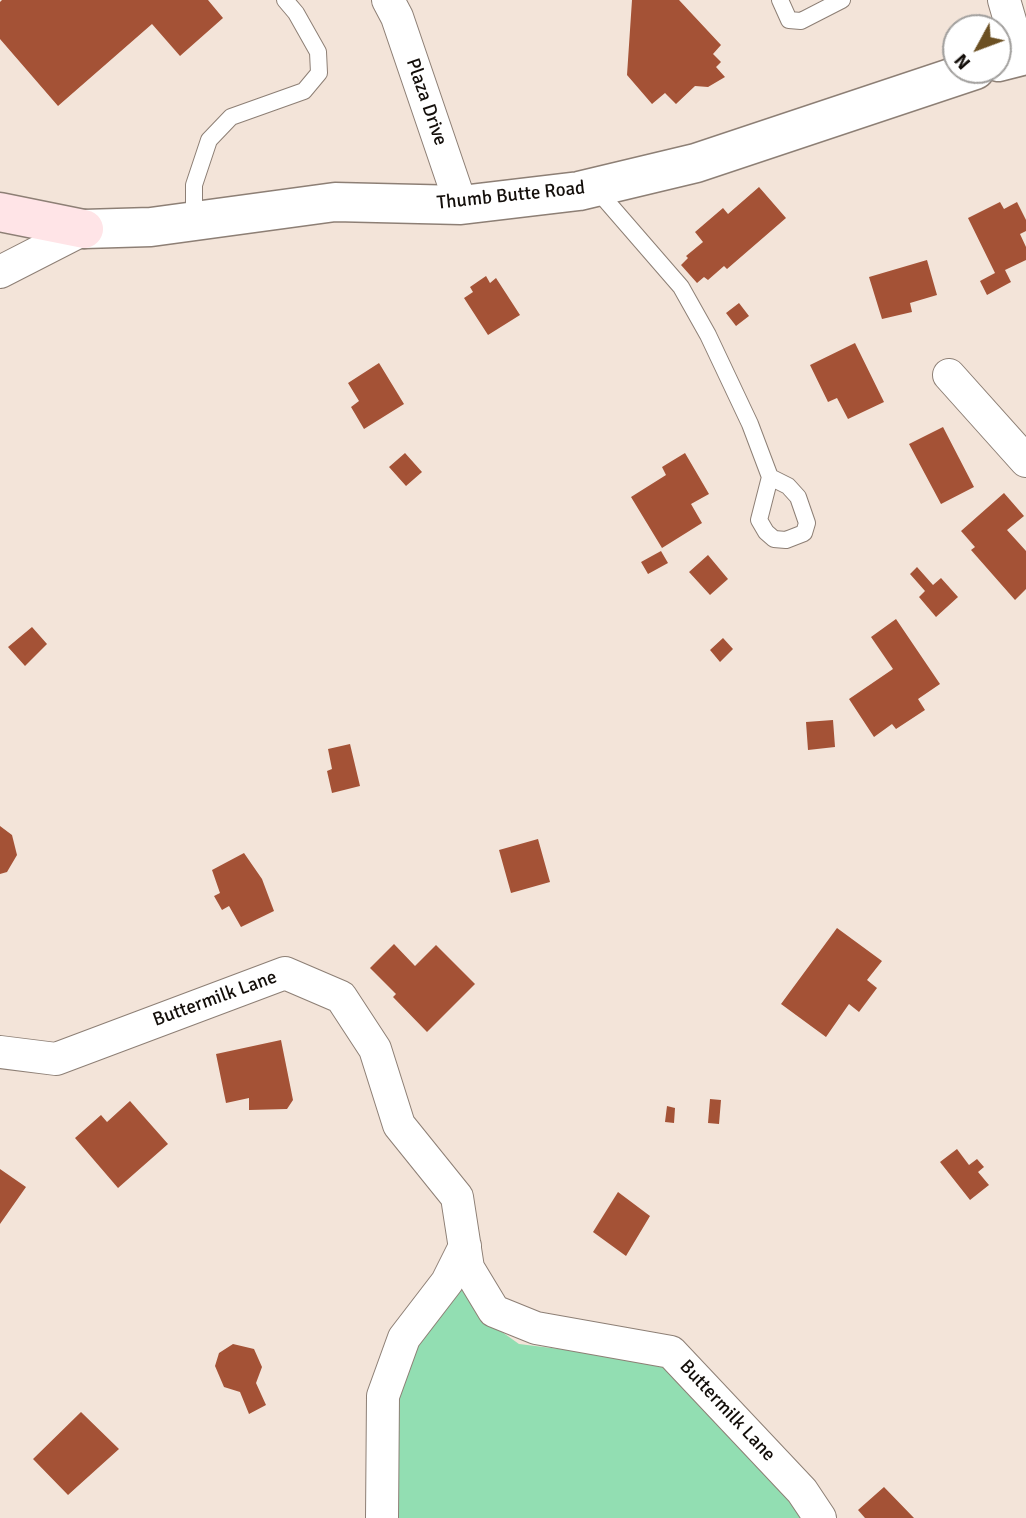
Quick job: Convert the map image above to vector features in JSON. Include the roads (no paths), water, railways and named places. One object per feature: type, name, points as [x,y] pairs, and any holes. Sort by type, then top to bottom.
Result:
[{"type":"main road","points":[[0,212],[84,229]]},
{"type":"street","name":"Plaza Drive","points":[[388,0],[397,17],[461,205]]},
{"type":"street","points":[[1004,0],[1015,57]]},
{"type":"street","name":"Thumb Butte Road","points":[[0,272],[84,229],[151,227],[335,202],[461,205],[579,191],[696,163],[942,81]]},
{"type":"street","points":[[949,375],[1026,461]]},
{"type":"street","name":"Buttermilk Lane","points":[[0,1052],[56,1059],[285,973],[341,997],[375,1049],[399,1125],[457,1197],[468,1268],[494,1311],[536,1328],[671,1352],[802,1491],[820,1518]]},
{"type":"street","points":[[382,1518],[383,1396],[404,1338],[447,1282],[465,1246]]},
{"type":"lane","points":[[194,221],[194,185],[209,140],[231,117],[304,91],[319,73],[318,52],[296,13],[285,0]]},
{"type":"lane","points":[[780,0],[789,20],[801,21],[842,0]]},
{"type":"lane","points":[[595,187],[681,287],[708,335],[750,424],[770,477]]}]
